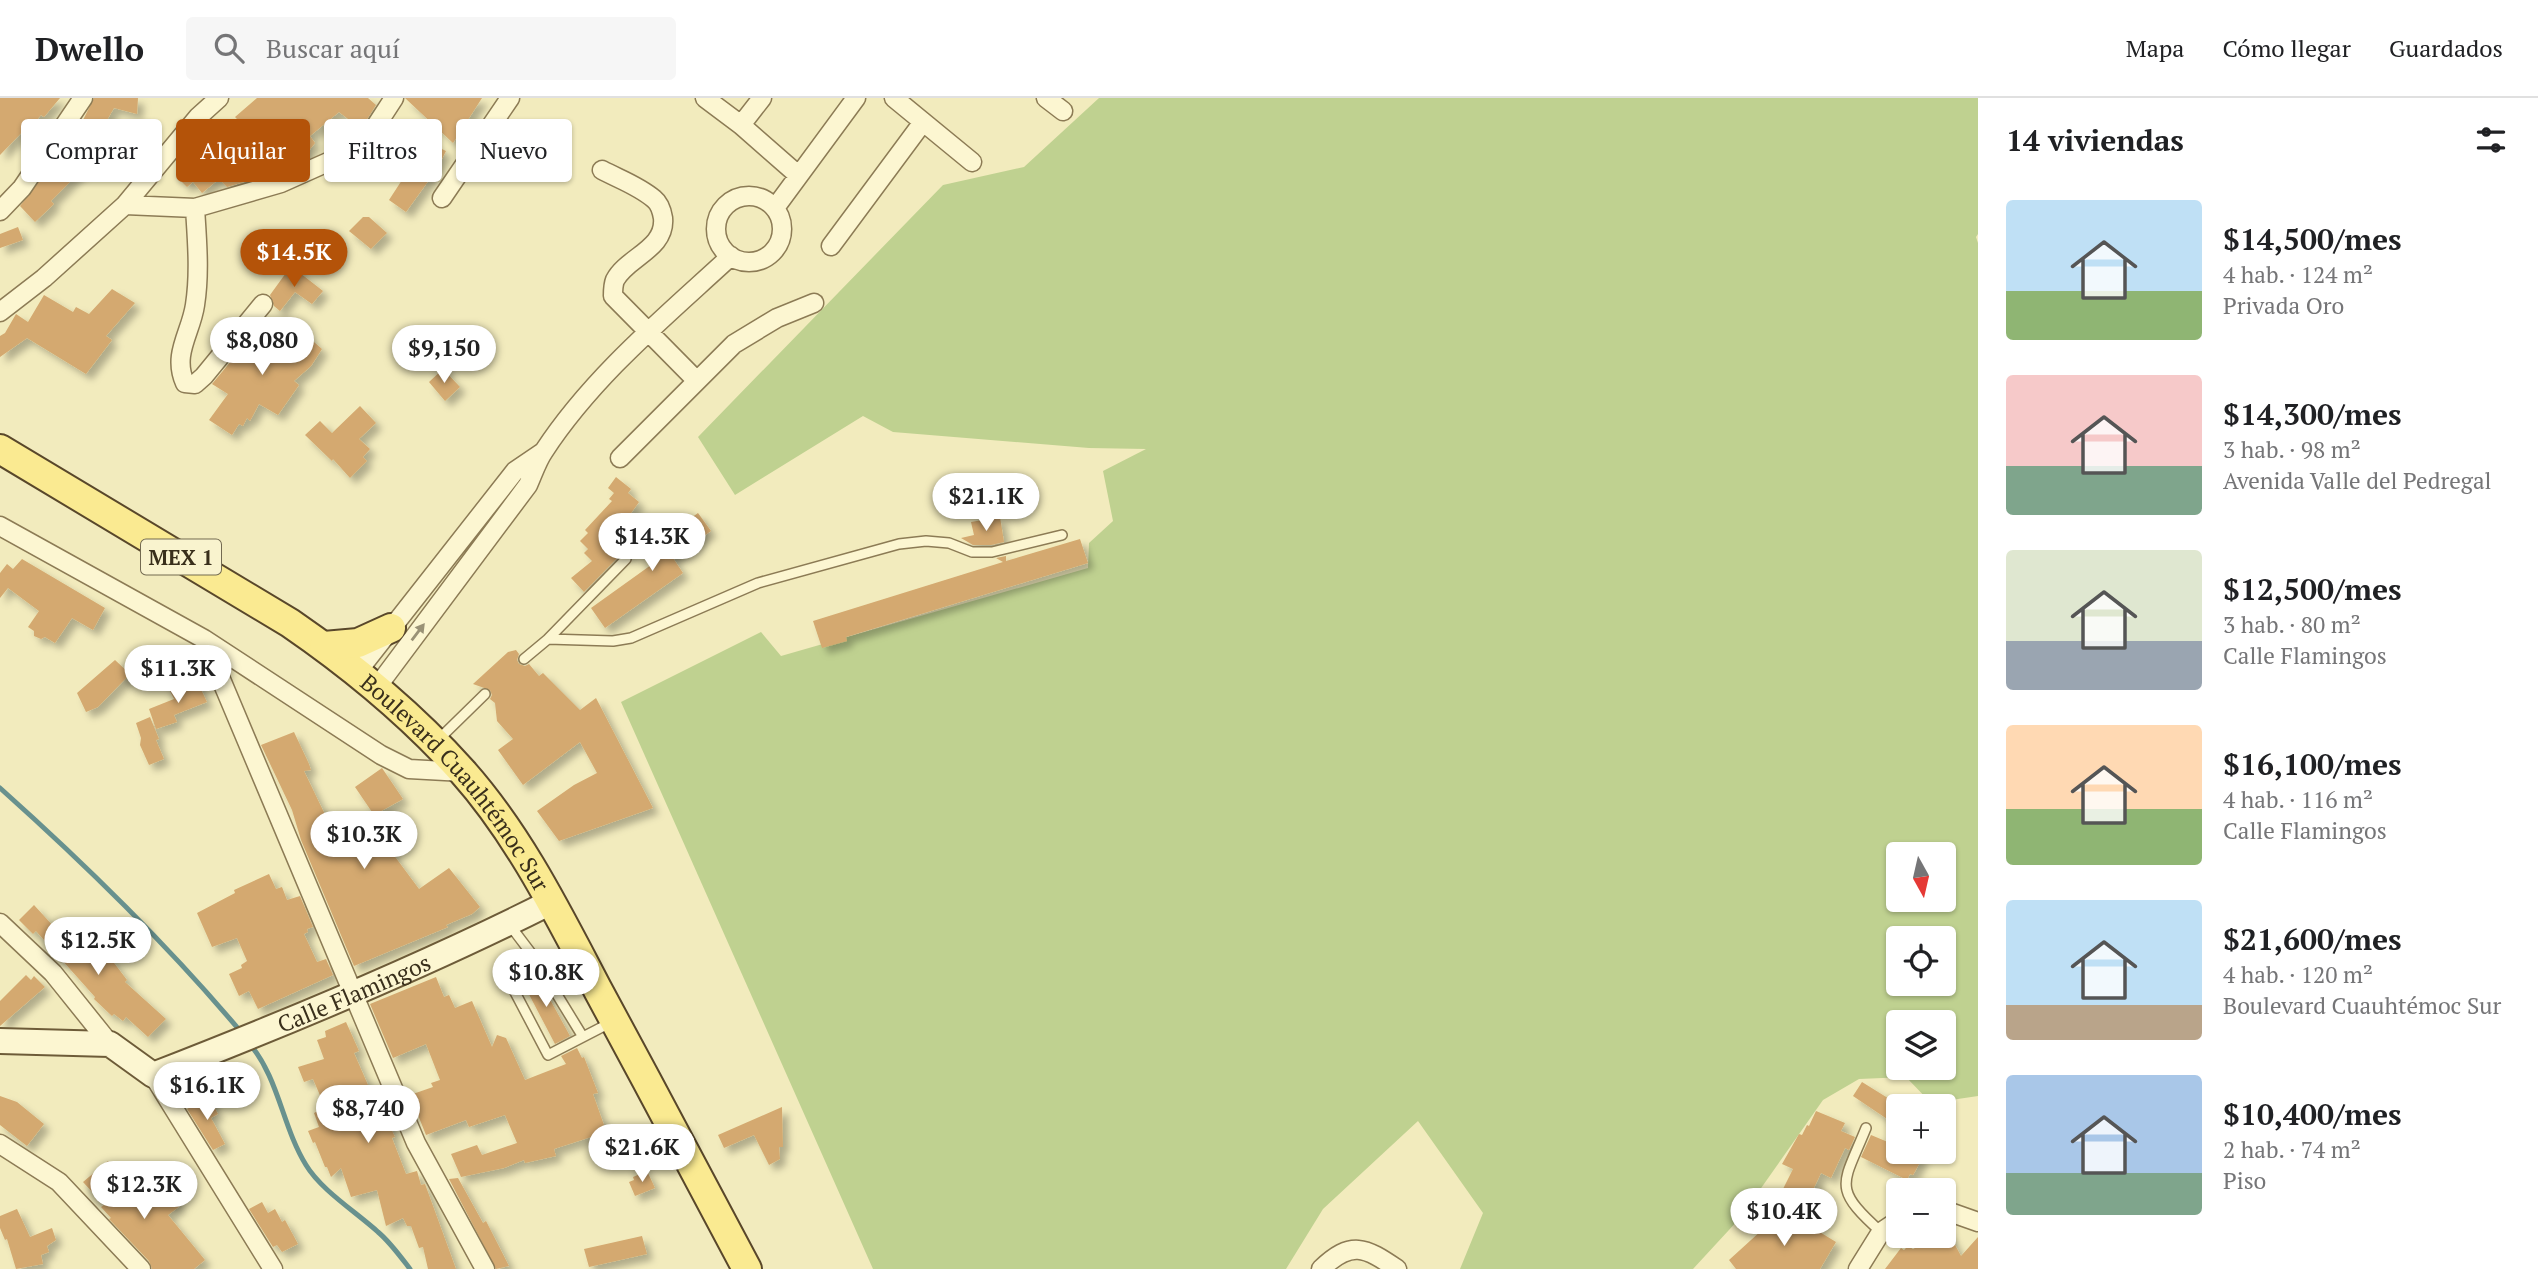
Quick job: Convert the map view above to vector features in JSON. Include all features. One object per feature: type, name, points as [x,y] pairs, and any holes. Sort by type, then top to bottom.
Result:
[{"type":"main road","name":"Boulevard Cuauhtémoc Sur","points":[[0,449],[324,646],[367,679],[463,772],[500,821],[551,902],[747,1269]]},
{"type":"main road","points":[[324,646],[358,643],[391,628]]},
{"type":"street","points":[[0,211],[22,188],[83,98]]},
{"type":"street","points":[[0,312],[44,278],[125,205],[198,117],[219,98]]},
{"type":"street","points":[[125,205],[195,208],[281,183],[346,154],[368,138],[394,98]]},
{"type":"street","points":[[442,198],[510,98]]},
{"type":"street","points":[[705,98],[741,125],[798,175]]},
{"type":"street","points":[[741,125],[762,98]]},
{"type":"street","points":[[775,208],[856,98]]},
{"type":"street","points":[[894,98],[972,162]]},
{"type":"street","points":[[1046,98],[1063,111]]},
{"type":"street","points":[[831,246],[923,122]]},
{"type":"street","points":[[602,170],[657,201],[663,215],[663,231],[649,248],[620,272],[613,283],[613,296],[696,380]]},
{"type":"street","points":[[750,196],[768,201],[779,216],[782,234],[774,251],[758,260],[748,261],[731,256],[724,250],[716,233],[719,214],[741,197],[750,196]]},
{"type":"street","points":[[195,208],[199,263],[195,306],[179,360],[185,383],[195,384],[204,376],[263,304]]},
{"type":"street","points":[[367,679],[481,549],[528,485],[543,452],[590,392],[647,333],[731,256]]},
{"type":"street","points":[[620,458],[734,344],[777,318],[814,303]]},
{"type":"street","points":[[367,679],[391,628],[514,471],[543,452]]},
{"type":"street","points":[[0,526],[204,639],[381,755],[409,769],[463,772]]},
{"type":"street","points":[[463,537],[481,549]]},
{"type":"street","points":[[204,639],[416,1143],[485,1269]]},
{"type":"street","name":"Calle Flamingos","points":[[153,1075],[268,1030],[551,902]]},
{"type":"street","points":[[0,923],[53,973],[110,1044],[153,1075],[273,1269]]},
{"type":"street","points":[[0,1041],[110,1044]]},
{"type":"street","points":[[0,1144],[59,1182],[141,1269]]},
{"type":"street","points":[[1956,1214],[1978,1222]]},
{"type":"street","points":[[1858,1269],[1881,1232],[1886,1229]]},
{"type":"street","points":[[1321,1269],[1336,1254],[1359,1248],[1382,1258],[1397,1269]]},
{"type":"lane","points":[[548,639],[612,641],[631,638],[758,583],[899,544],[926,541],[949,543],[972,552],[992,552],[1062,535]]},
{"type":"lane","points":[[524,659],[548,639],[626,559]]},
{"type":"lane","points":[[434,743],[485,694]]},
{"type":"lane","points":[[509,923],[534,957],[583,1037]]},
{"type":"lane","points":[[534,957],[506,975],[548,1055],[615,1021]]},
{"type":"lane","points":[[1866,1128],[1846,1180],[1846,1194],[1856,1209],[1881,1232]]},
{"type":"green space","points":[[1099,98],[1978,98],[1978,1096],[1956,1099],[1956,1094],[1922,1094],[1909,1080],[1956,1080],[1956,1010],[1886,1010],[1886,1078],[1859,1079],[1823,1100],[1740,1218],[1693,1269],[1460,1269],[1483,1213],[1418,1121],[1323,1209],[1286,1269],[873,1269],[621,702],[761,632],[781,656],[1088,568],[1089,543],[1113,521],[1103,471],[1146,449],[1089,448],[893,432],[863,416],[735,495],[698,437],[943,185],[1024,167]]},
{"type":"building","points":[[0,98],[60,98],[44,117],[41,115],[38,119],[21,119],[21,133],[0,155]]},
{"type":"building","points":[[94,98],[138,98],[137,114],[114,108],[108,119],[84,119]]},
{"type":"building","points":[[257,98],[368,98],[376,105],[367,119],[348,119],[339,112],[331,119],[324,119],[324,124],[310,136],[310,119],[235,117]]},
{"type":"building","points":[[405,98],[482,98],[468,119],[456,119],[456,138],[453,143],[442,133],[442,119],[427,119]]},
{"type":"building","points":[[310,136],[315,143],[310,149]]},
{"type":"building","points":[[38,182],[70,182],[51,201],[54,204],[35,222],[20,206]]},
{"type":"building","points":[[193,182],[215,182],[202,193]]},
{"type":"building","points":[[222,182],[244,182],[227,187]]},
{"type":"building","points":[[401,182],[428,182],[406,212],[389,200]]},
{"type":"building","points":[[363,217],[369,217],[387,233],[371,249],[349,231]]},
{"type":"building","points":[[18,227],[23,240],[0,248],[0,234]]},
{"type":"building","points":[[291,266],[323,291],[312,304],[295,292],[280,311],[274,306],[270,295]]},
{"type":"building","points":[[112,289],[135,303],[106,336],[112,340],[86,374],[27,338],[0,357],[0,336],[5,333],[16,314],[28,322],[44,295],[73,312],[76,307],[89,314]]},
{"type":"building","points":[[278,326],[298,346],[307,336],[322,349],[311,366],[294,381],[299,385],[278,415],[259,404],[250,421],[247,418],[243,426],[239,424],[232,435],[209,420],[228,394],[212,384],[256,331],[266,339]]},
{"type":"building","points":[[443,369],[460,387],[445,401],[429,382]]},
{"type":"building","points":[[360,406],[376,423],[359,439],[370,449],[363,457],[367,461],[350,478],[305,435],[320,421],[332,433]]},
{"type":"building","points":[[616,477],[631,489],[628,493],[639,502],[624,523],[641,539],[628,552],[621,554],[584,592],[571,578],[592,561],[584,553],[588,549],[580,541],[588,533],[585,530],[612,501],[609,499],[614,493],[608,488]]},
{"type":"building","points":[[698,513],[711,531],[673,558],[683,573],[605,628],[591,608],[665,555],[656,543]]},
{"type":"building","points":[[1000,517],[1004,542],[973,545],[961,538],[974,535],[971,522]]},
{"type":"building","points":[[1080,539],[1088,563],[846,637],[847,641],[822,648],[813,621],[1003,562],[996,558],[1006,556],[1006,561]]},
{"type":"building","points":[[22,559],[105,608],[93,630],[72,618],[55,643],[45,637],[41,639],[34,636],[34,631],[28,627],[39,611],[8,588],[0,598],[0,573],[7,564],[13,569]]},
{"type":"building","points":[[516,650],[519,664],[529,664],[539,676],[543,673],[580,710],[596,698],[653,808],[559,841],[537,811],[574,785],[597,773],[580,742],[523,785],[498,750],[513,739],[497,721],[490,690],[473,684],[508,652]]},
{"type":"building","points":[[115,660],[130,674],[98,707],[86,712],[77,693]]},
{"type":"building","points":[[197,681],[207,702],[174,715],[177,722],[156,729],[149,709],[174,699],[170,691]]},
{"type":"building","points":[[150,717],[164,759],[149,765],[140,745],[141,738],[136,723]]},
{"type":"building","points":[[294,732],[311,770],[304,771],[334,830],[346,824],[349,829],[367,819],[419,889],[449,868],[480,907],[472,914],[446,925],[448,927],[354,966],[301,840],[292,810],[261,745]]},
{"type":"building","points":[[382,768],[403,799],[374,815],[355,787]]},
{"type":"building","points":[[269,874],[276,889],[282,887],[287,900],[300,896],[313,927],[307,929],[308,932],[304,934],[317,962],[326,959],[333,975],[258,1009],[249,991],[239,996],[229,974],[242,968],[241,965],[247,961],[237,938],[212,947],[197,913],[235,893],[234,890]]},
{"type":"building","points":[[34,905],[87,963],[100,954],[103,959],[108,955],[127,980],[125,982],[166,1019],[148,1037],[126,1017],[123,1021],[114,1014],[112,1016],[36,931],[33,934],[19,920]]},
{"type":"building","points":[[536,974],[570,1036],[555,1044],[522,981]]},
{"type":"building","points":[[26,975],[31,980],[34,976],[45,987],[0,1026],[0,1001]]},
{"type":"building","points":[[436,977],[444,997],[449,995],[455,1008],[472,1001],[492,1047],[497,1035],[506,1038],[525,1080],[566,1064],[561,1056],[577,1048],[582,1058],[584,1057],[598,1093],[593,1094],[610,1142],[594,1147],[591,1137],[554,1149],[556,1156],[525,1163],[524,1160],[504,1168],[461,1177],[451,1154],[477,1145],[482,1155],[517,1143],[505,1115],[469,1127],[466,1120],[426,1135],[410,1095],[433,1087],[431,1083],[440,1080],[426,1044],[393,1058],[370,1004]]},
{"type":"building","points":[[346,1022],[359,1051],[354,1053],[382,1117],[385,1116],[395,1137],[392,1138],[406,1174],[417,1171],[421,1185],[425,1184],[456,1269],[428,1269],[423,1247],[419,1248],[411,1226],[407,1226],[403,1218],[386,1226],[377,1190],[351,1197],[341,1168],[331,1177],[315,1142],[313,1143],[308,1131],[319,1127],[314,1113],[325,1107],[313,1079],[304,1082],[298,1067],[324,1059],[317,1040],[326,1037],[325,1031]]},
{"type":"building","points":[[1862,1082],[1886,1097],[1886,1118],[1853,1096]]},
{"type":"building","points":[[0,1096],[17,1102],[44,1124],[27,1146],[0,1125]]},
{"type":"building","points":[[209,1097],[218,1114],[211,1118],[225,1144],[213,1150],[187,1109]]},
{"type":"building","points":[[782,1107],[783,1147],[779,1147],[780,1159],[769,1165],[754,1135],[724,1148],[718,1135]]},
{"type":"building","points":[[1816,1111],[1845,1123],[1841,1131],[1855,1137],[1849,1150],[1845,1148],[1831,1178],[1821,1173],[1811,1194],[1804,1193],[1801,1199],[1782,1191],[1793,1169],[1782,1164],[1799,1134],[1802,1135],[1807,1125],[1809,1126]]},
{"type":"building","points":[[1871,1135],[1886,1141],[1886,1164],[1919,1164],[1913,1175],[1903,1178],[1861,1157]]},
{"type":"building","points":[[108,1161],[139,1195],[142,1189],[159,1198],[172,1192],[180,1206],[168,1215],[205,1260],[194,1269],[152,1269],[149,1261],[109,1219],[111,1218],[101,1207],[104,1205],[83,1182]]},
{"type":"building","points":[[647,1171],[655,1188],[635,1196],[629,1182],[634,1180],[633,1177]]},
{"type":"building","points":[[458,1178],[483,1223],[486,1221],[509,1266],[496,1269],[449,1179]]},
{"type":"building","points":[[262,1202],[268,1213],[275,1209],[282,1222],[285,1220],[298,1244],[282,1252],[277,1245],[273,1247],[249,1209]]},
{"type":"building","points":[[17,1209],[30,1237],[52,1228],[56,1240],[47,1246],[49,1252],[41,1255],[43,1264],[16,1269],[7,1239],[5,1240],[0,1228],[0,1216]]},
{"type":"building","points":[[1776,1213],[1811,1232],[1813,1228],[1836,1242],[1820,1269],[1736,1269],[1729,1260],[1762,1230],[1764,1232]]},
{"type":"building","points":[[642,1236],[647,1254],[589,1267],[584,1249]]},
{"type":"building","points":[[1978,1237],[1978,1269],[1885,1269],[1901,1248],[1956,1247],[1961,1256]]},
{"type":"waterway","points":[[0,788],[125,906],[241,1032]]},
{"type":"waterway","points":[[249,1043],[267,1071],[291,1134],[312,1174],[382,1236],[410,1269]]}]
